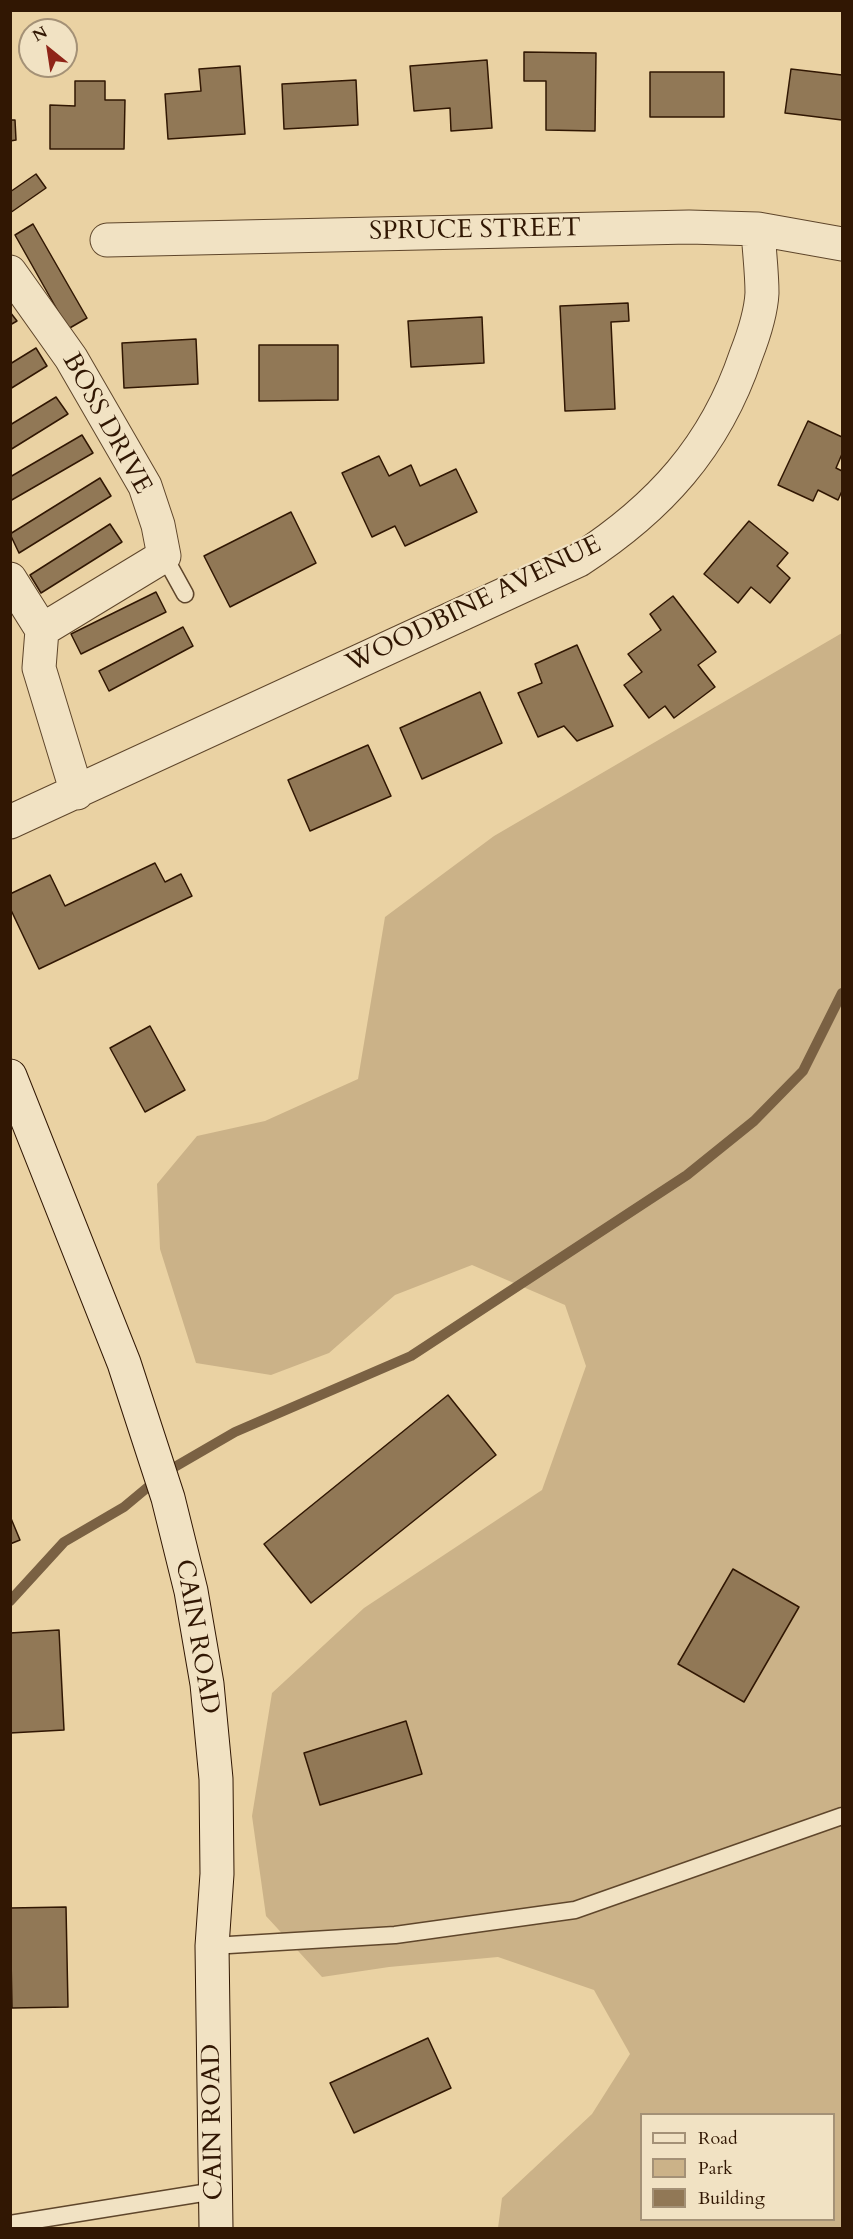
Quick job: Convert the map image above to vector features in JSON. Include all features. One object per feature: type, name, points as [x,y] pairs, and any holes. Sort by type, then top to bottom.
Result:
[{"type":"street","name":"SPRUCE STREET","points":[[107,240],[689,226],[758,229],[843,244]]},
{"type":"street","name":"WOODBINE AVENUE","points":[[10,822],[568,565],[619,534],[655,503],[687,467],[714,428],[736,386],[751,341],[762,295],[758,229]]},
{"type":"street","name":"BOSS DRIVE","points":[[10,272],[71,358],[145,486],[159,525],[164,556]]},
{"type":"street","points":[[42,630],[164,556]]},
{"type":"street","points":[[10,579],[42,630],[39,668],[76,793]]},
{"type":"street","name":"CAIN ROAD","points":[[10,1076],[124,1363],[168,1498],[191,1591],[207,1684],[216,1779],[217,1874],[212,1946],[216,2229]]},
{"type":"lane","points":[[164,556],[185,594]]},
{"type":"lane","points":[[212,1946],[395,1935],[575,1910],[843,1816]]},
{"type":"lane","points":[[10,2224],[215,2190]]},
{"type":"green space","points":[[842,633],[842,2228],[498,2228],[502,2198],[592,2114],[630,2054],[594,1990],[498,1957],[389,1967],[322,1977],[266,1916],[252,1816],[272,1693],[364,1608],[542,1490],[586,1366],[565,1305],[472,1265],[395,1295],[329,1353],[271,1375],[196,1363],[160,1249],[157,1184],[197,1136],[265,1121],[358,1079],[385,917],[494,836]]},
{"type":"building","points":[[524,52],[596,53],[595,131],[546,130],[546,81],[524,81]]},
{"type":"building","points":[[487,60],[492,128],[451,131],[450,108],[414,111],[410,66]]},
{"type":"building","points":[[240,66],[245,134],[168,139],[165,94],[201,91],[199,69]]},
{"type":"building","points":[[791,69],[842,75],[842,120],[785,113]]},
{"type":"building","points":[[650,72],[724,72],[724,117],[650,117]]},
{"type":"building","points":[[356,80],[358,125],[284,129],[282,84]]},
{"type":"building","points":[[75,81],[105,81],[105,100],[125,100],[124,149],[50,149],[50,105],[75,106]]},
{"type":"building","points":[[10,120],[15,120],[16,140],[10,141]]},
{"type":"building","points":[[36,174],[46,188],[10,213],[10,192]]},
{"type":"building","points":[[33,224],[87,318],[68,329],[15,235]]},
{"type":"building","points":[[628,303],[629,321],[611,322],[615,409],[565,411],[560,306]]},
{"type":"building","points":[[10,312],[17,321],[10,325]]},
{"type":"building","points":[[482,317],[484,363],[411,367],[408,321]]},
{"type":"building","points":[[196,339],[198,384],[124,388],[122,343]]},
{"type":"building","points":[[259,345],[338,345],[338,400],[259,401]]},
{"type":"building","points":[[36,348],[47,366],[10,389],[10,364]]},
{"type":"building","points":[[56,397],[68,414],[10,450],[10,425]]},
{"type":"building","points":[[808,421],[842,437],[842,454],[836,468],[842,471],[842,491],[838,500],[818,490],[813,501],[778,485]]},
{"type":"building","points":[[82,435],[93,453],[10,501],[10,477]]},
{"type":"building","points":[[379,456],[389,476],[411,465],[420,486],[456,469],[477,512],[405,546],[395,526],[372,537],[342,473]]},
{"type":"building","points":[[100,478],[111,496],[19,553],[10,534]]},
{"type":"building","points":[[291,512],[316,563],[230,607],[204,556]]},
{"type":"building","points":[[749,521],[788,553],[777,566],[790,578],[770,603],[751,587],[738,603],[704,574]]},
{"type":"building","points":[[110,524],[122,542],[41,593],[30,575]]},
{"type":"building","points":[[156,592],[166,612],[81,654],[71,634]]},
{"type":"building","points":[[673,596],[716,652],[698,665],[715,687],[674,718],[665,706],[649,718],[624,685],[642,672],[628,654],[661,630],[650,614]]},
{"type":"building","points":[[183,627],[193,646],[109,691],[99,671]]},
{"type":"building","points":[[577,645],[613,726],[577,741],[564,726],[538,737],[518,693],[542,683],[535,664]]},
{"type":"building","points":[[480,692],[502,743],[422,779],[400,728]]},
{"type":"building","points":[[368,745],[391,796],[310,831],[288,780]]},
{"type":"building","points":[[155,863],[165,882],[181,874],[192,896],[39,969],[10,908],[10,894],[50,875],[65,906]]},
{"type":"building","points":[[150,1026],[185,1090],[145,1112],[110,1048]]},
{"type":"building","points":[[448,1395],[496,1455],[311,1603],[264,1544]]},
{"type":"building","points":[[10,1516],[20,1540],[10,1544]]},
{"type":"building","points":[[733,1569],[799,1607],[744,1702],[678,1664]]},
{"type":"building","points":[[59,1630],[64,1730],[10,1733],[10,1633]]},
{"type":"building","points":[[406,1721],[422,1774],[320,1805],[304,1753]]},
{"type":"building","points":[[66,1907],[68,2007],[12,2008],[10,1908]]},
{"type":"building","points":[[428,2038],[451,2088],[354,2133],[330,2083]]},
{"type":"waterway","points":[[10,1601],[64,1542],[124,1507],[166,1472],[235,1432],[411,1356],[687,1175],[754,1121],[803,1071],[842,993]]}]
